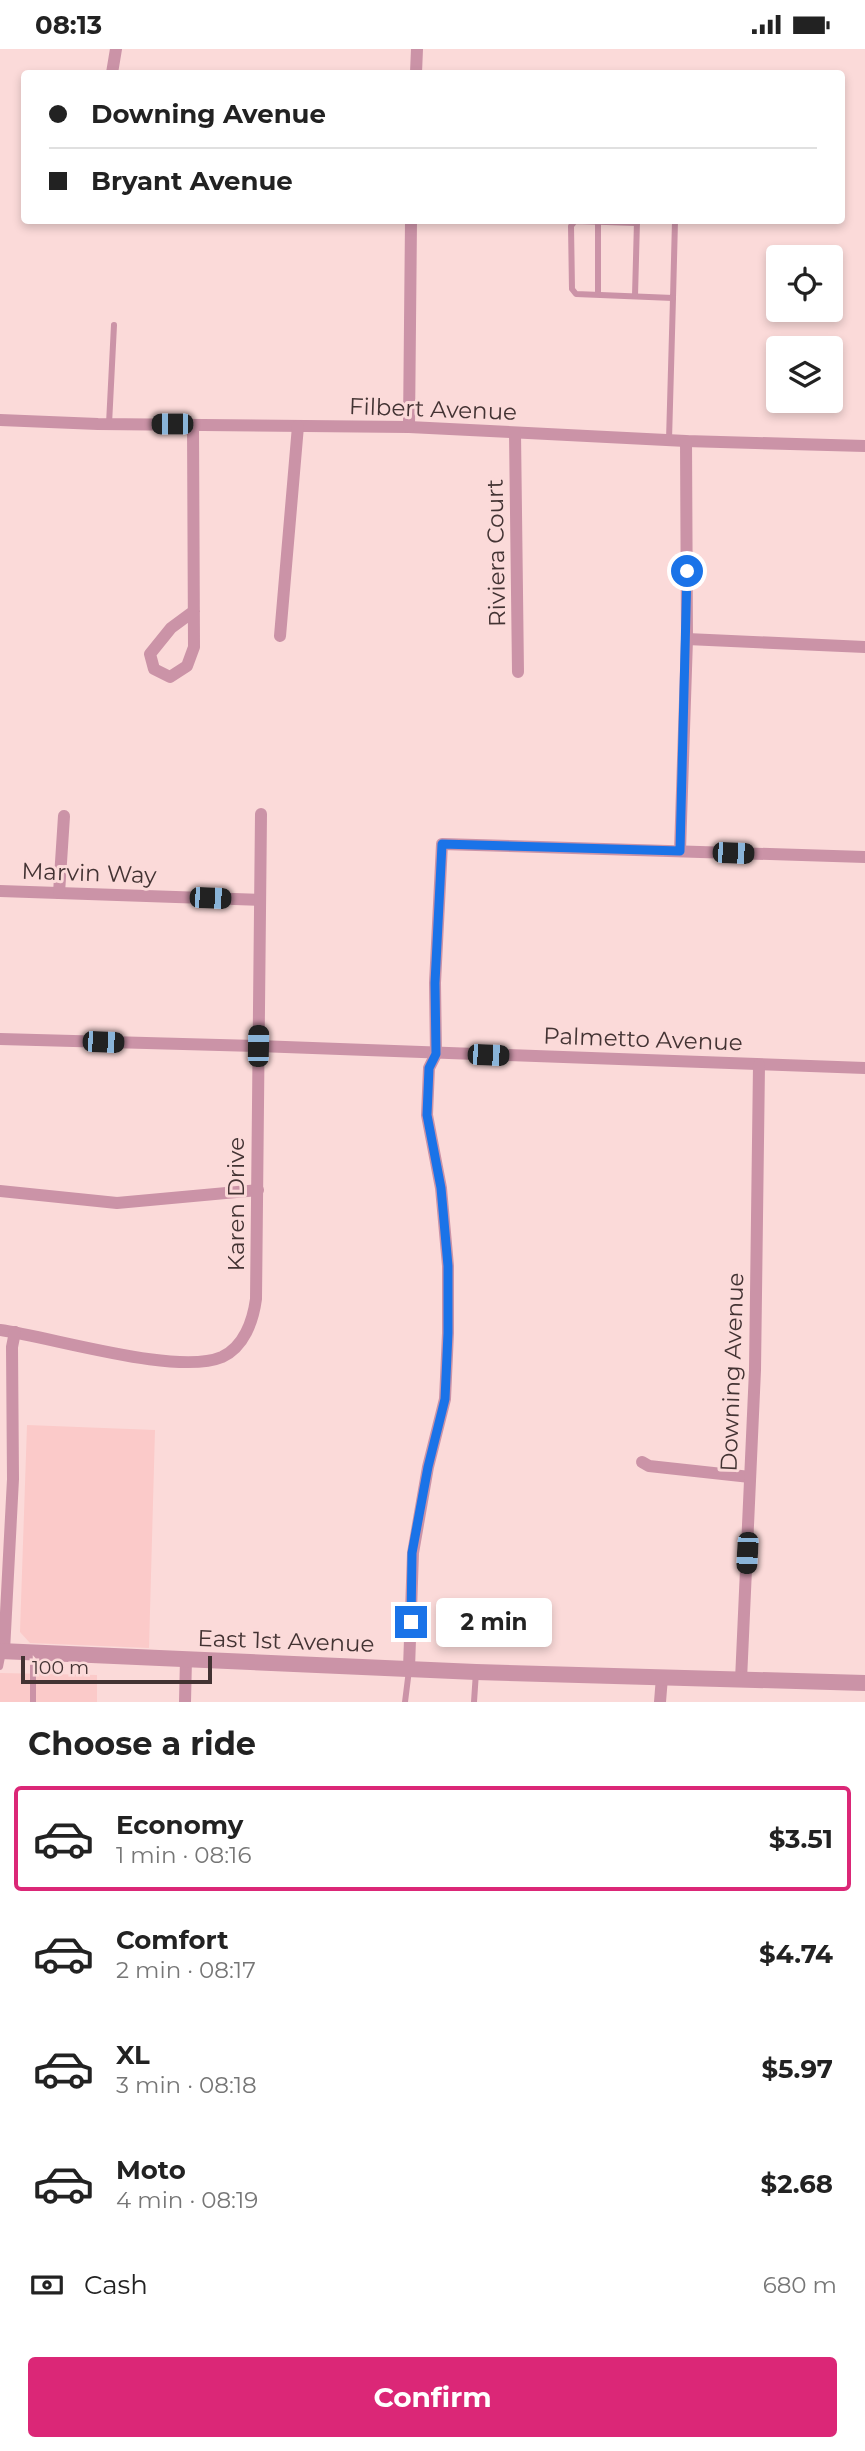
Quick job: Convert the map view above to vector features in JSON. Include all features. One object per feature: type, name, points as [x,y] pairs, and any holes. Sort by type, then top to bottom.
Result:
[{"type":"street","points":[[112,70],[116,49]]},
{"type":"street","points":[[416,70],[418,49]]},
{"type":"street","points":[[409,427],[411,224]]},
{"type":"street","name":"Filbert Avenue","points":[[0,419],[109,424],[409,427],[686,441],[865,446]]},
{"type":"street","points":[[193,425],[194,611],[194,647],[187,666],[170,677],[154,670],[150,654],[171,628],[194,611]]},
{"type":"street","points":[[279,636],[298,426]]},
{"type":"street","name":"Riviera Court","points":[[515,433],[519,672]]},
{"type":"street","points":[[680,851],[687,639],[686,441]]},
{"type":"street","points":[[687,639],[865,647]]},
{"type":"street","name":"Karen Drive","points":[[0,1331],[133,1356],[183,1361],[223,1356],[240,1341],[253,1318],[256,1299],[258,1190],[261,814]]},
{"type":"street","points":[[59,893],[64,816]]},
{"type":"street","points":[[410,1668],[412,1553],[428,1467],[445,1399],[448,1333],[448,1266],[441,1188],[427,1115],[429,1068],[436,1054],[435,983],[442,844],[865,857]]},
{"type":"street","name":"Marvin Way","points":[[0,891],[261,900]]},
{"type":"street","name":"Palmetto Avenue","points":[[0,1039],[865,1068]]},
{"type":"street","name":"Downing Avenue","points":[[741,1680],[755,1370],[759,1065]]},
{"type":"street","points":[[0,1191],[117,1203],[258,1190]]},
{"type":"street","points":[[2,1651],[5,1548],[13,1479],[6,1418],[15,1332]]},
{"type":"street","points":[[642,1462],[649,1466],[750,1477]]},
{"type":"street","name":"East 1st Avenue","points":[[2,1651],[476,1672],[865,1683]]},
{"type":"street","points":[[185,1702],[186,1659]]},
{"type":"street","points":[[660,1702],[662,1677]]},
{"type":"lane","points":[[573,224],[572,289],[576,293],[673,298]]},
{"type":"lane","points":[[598,224],[598,295]]},
{"type":"lane","points":[[635,296],[637,224]]},
{"type":"lane","points":[[669,440],[675,224]]},
{"type":"lane","points":[[109,424],[114,325]]},
{"type":"lane","points":[[0,1667],[2,1651]]},
{"type":"lane","points":[[33,1652],[33,1702]]},
{"type":"lane","points":[[405,1702],[410,1668]]},
{"type":"lane","points":[[474,1702],[476,1672]]},
{"type":"shaded area","points":[[27,1425],[155,1430],[149,1648],[30,1643],[20,1632]]},
{"type":"shaded area","points":[[0,1673],[97,1675],[97,1702],[0,1702]]},
{"type":"route","points":[[411,1622],[412,1553],[428,1467],[445,1399],[448,1333],[448,1266],[441,1188],[427,1115],[426,1094],[429,1068],[436,1054],[435,983],[442,844],[680,851],[687,571]]}]
